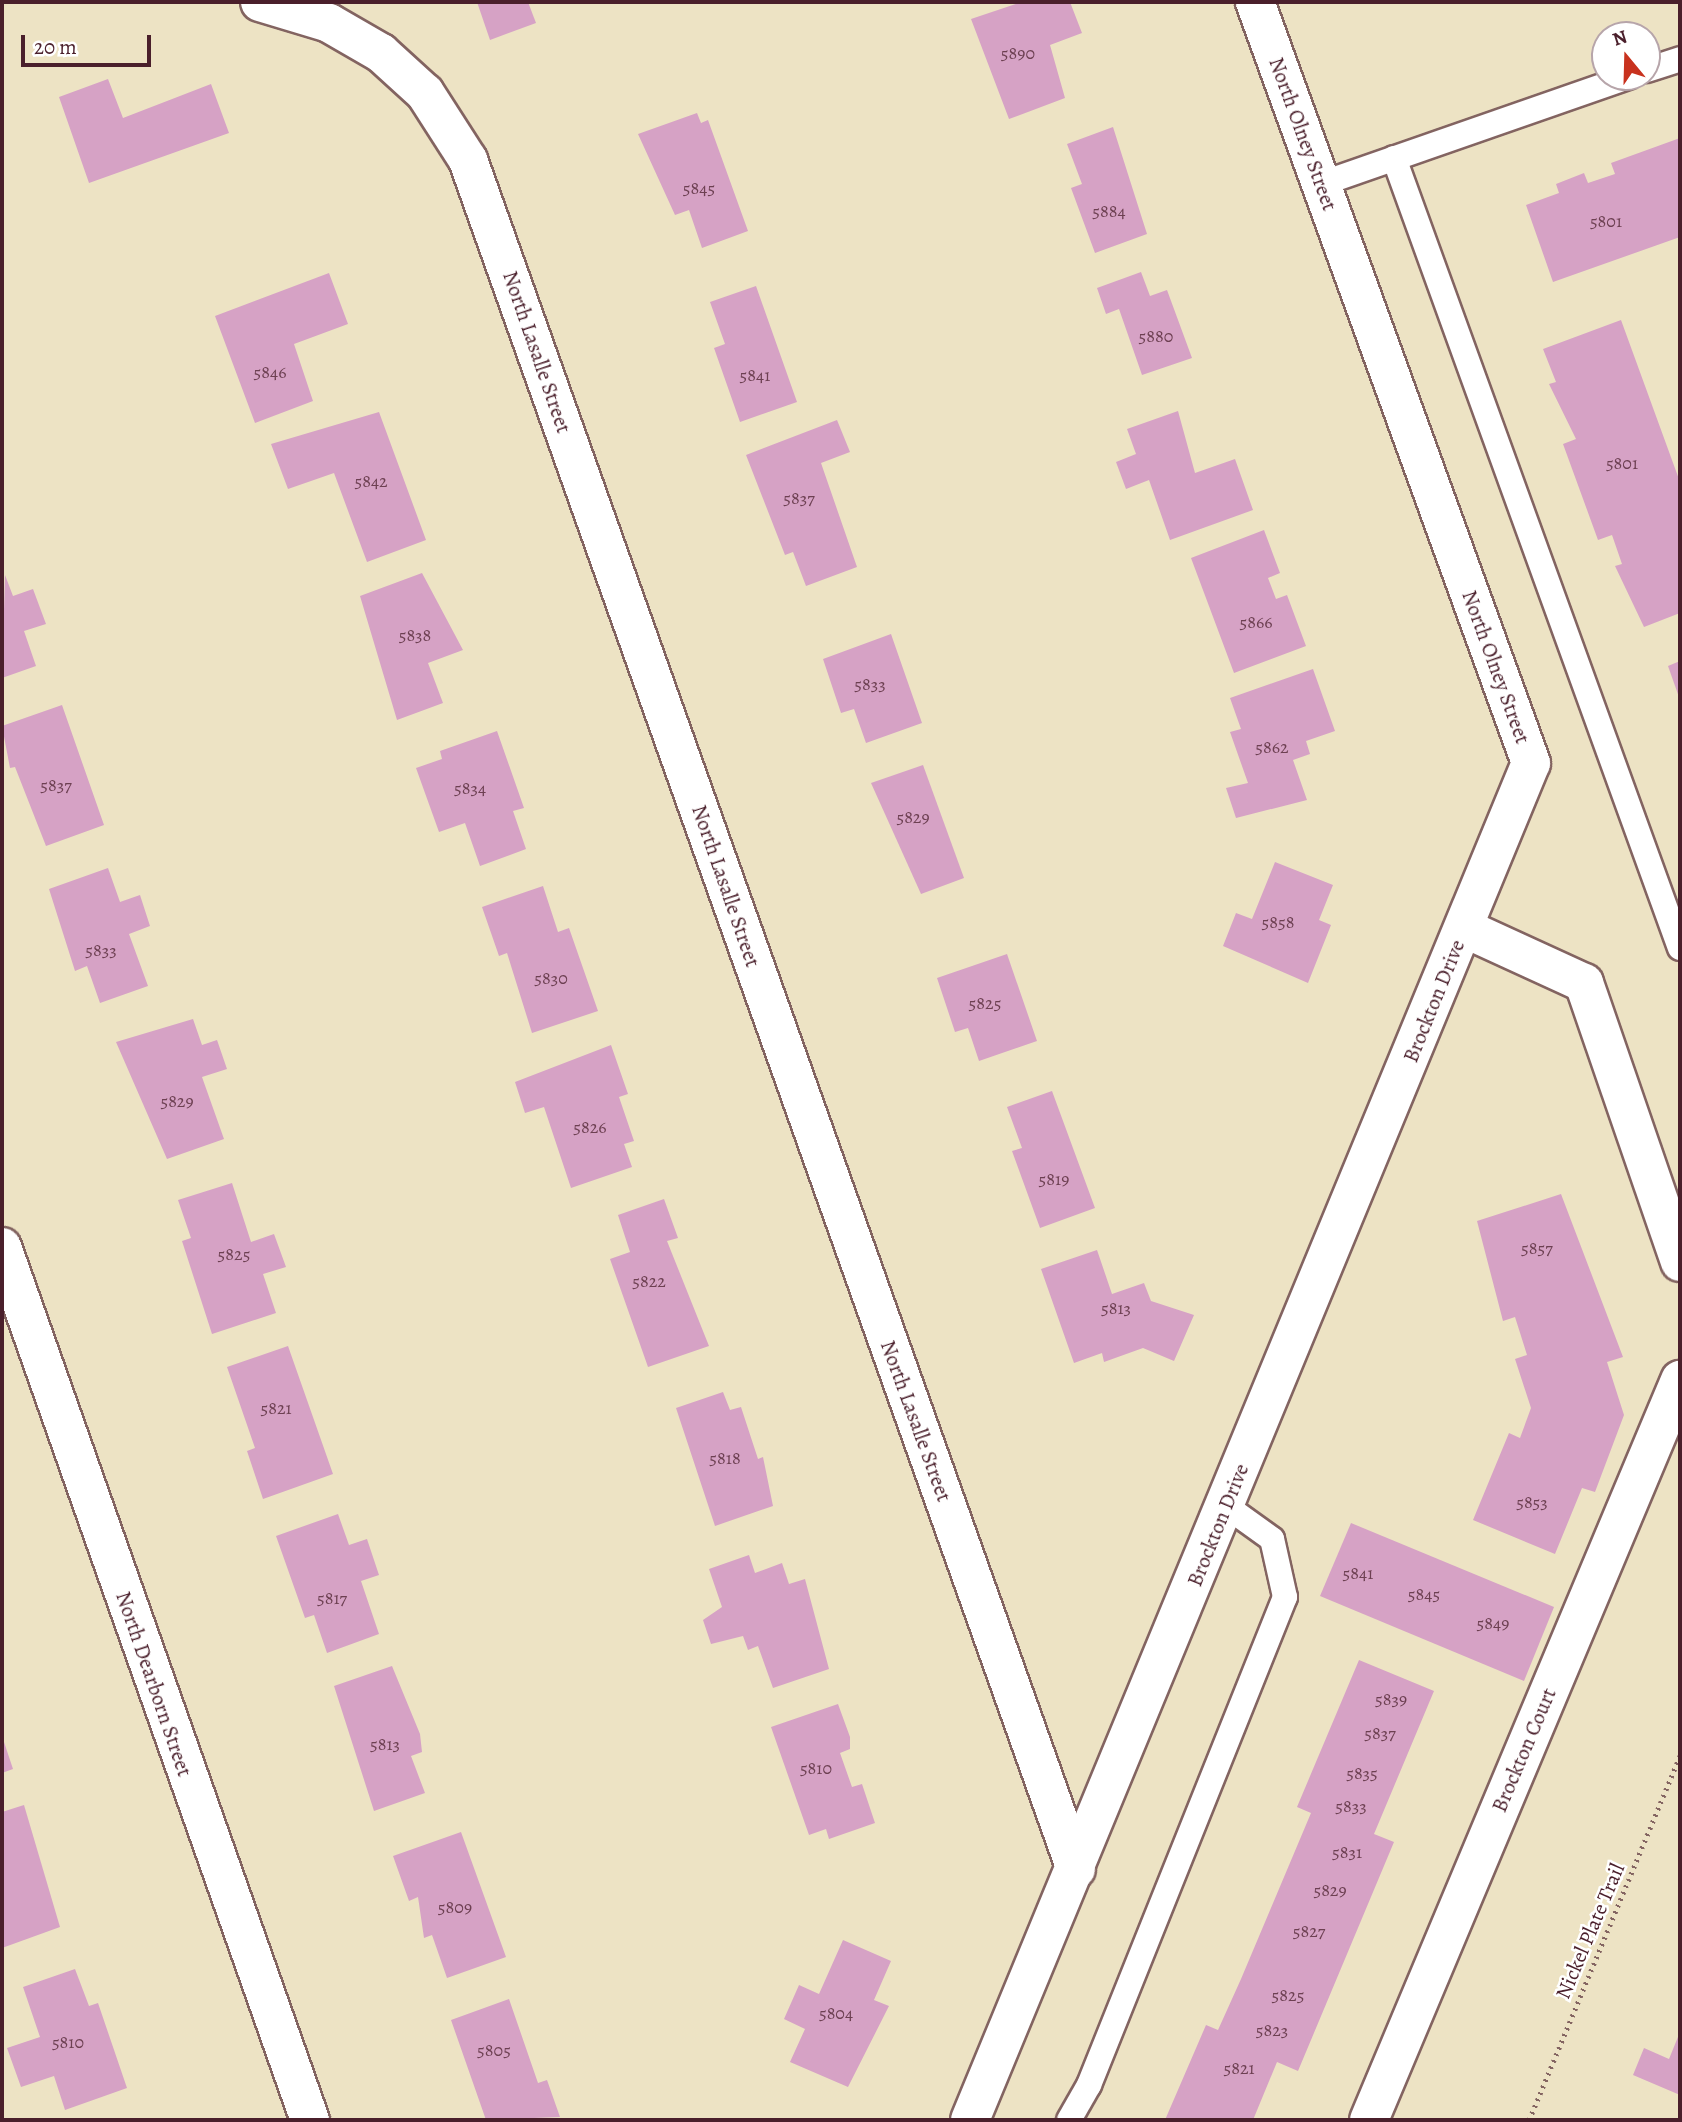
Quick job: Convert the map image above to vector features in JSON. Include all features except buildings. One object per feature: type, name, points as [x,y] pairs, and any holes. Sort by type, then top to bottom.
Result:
[{"type":"street","name":"North Lasalle Street","points":[[260,2],[329,23],[397,65],[442,115],[468,160],[1076,1869]]},
{"type":"street","name":"North Olney Street","points":[[1255,2],[1531,763],[1464,929]]},
{"type":"street","name":"Brockton Drive","points":[[970,2120],[1464,929]]},
{"type":"street","points":[[1464,929],[1584,983],[1680,1262]]},
{"type":"street","name":"North Dearborn Street","points":[[2,1247],[310,2120]]},
{"type":"street","name":"Brockton Court","points":[[1369,2120],[1680,1380]]},
{"type":"lane","points":[[1661,66],[1680,59]]},
{"type":"lane","points":[[1321,184],[1591,90]]},
{"type":"lane","points":[[1394,158],[1680,948]]},
{"type":"lane","points":[[1069,2120],[1090,2085],[1285,1597],[1272,1539],[1226,1506]]},
{"type":"path","name":"Nickel Plate Trail","points":[[1529,2120],[1680,1755]]}]
